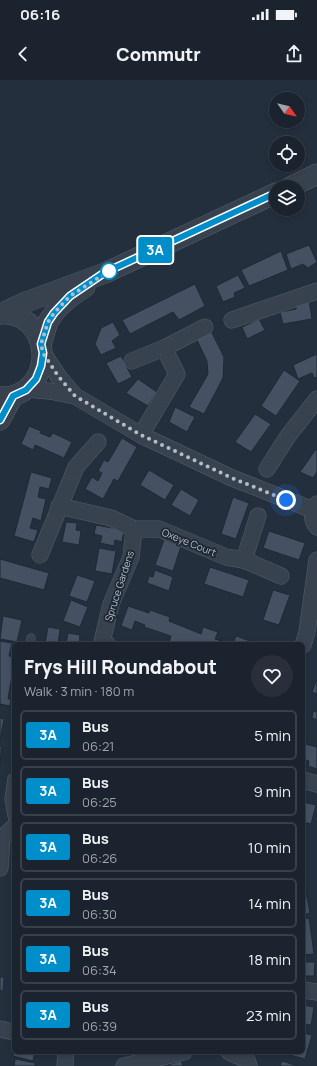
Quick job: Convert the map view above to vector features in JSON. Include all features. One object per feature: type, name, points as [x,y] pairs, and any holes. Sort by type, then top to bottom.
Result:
[{"type":"street","points":[[305,180],[317,174]]},
{"type":"street","points":[[1,313],[26,302],[104,273],[269,197]]},
{"type":"street","points":[[0,420],[13,394],[36,379],[41,366],[42,348],[48,322],[54,313],[70,296],[104,273]]},
{"type":"street","points":[[232,320],[317,290]]},
{"type":"street","points":[[1,313],[17,316],[25,320],[35,331],[42,348],[58,376],[75,396],[141,435],[232,478],[315,507],[312,519],[317,527]]},
{"type":"street","points":[[132,361],[164,348],[205,326]]},
{"type":"street","points":[[141,435],[176,374],[164,348]]},
{"type":"street","points":[[13,394],[49,391],[75,396]]},
{"type":"street","points":[[267,469],[288,436],[317,399]]},
{"type":"street","points":[[40,555],[76,467],[98,442]]},
{"type":"street","points":[[59,506],[111,518],[134,529]]},
{"type":"street","points":[[244,560],[258,516]]},
{"type":"street","name":"Oxeye Court","points":[[134,529],[159,529],[226,557],[244,560],[282,576]]},
{"type":"street","name":"Spruce Gardens","points":[[103,642],[110,604],[130,557],[134,529]]},
{"type":"street","points":[[304,642],[307,632],[317,560]]},
{"type":"street","points":[[305,781],[317,784]]},
{"type":"street","points":[[0,868],[2,838],[12,828]]},
{"type":"street","points":[[305,990],[317,992]]},
{"type":"street","points":[[0,1029],[12,1032]]},
{"type":"street","points":[[65,1066],[66,1054]]},
{"type":"street","points":[[124,1066],[175,1054]]},
{"type":"street","points":[[235,1054],[251,1059]]},
{"type":"lane","points":[[12,778],[9,799],[12,815]]},
{"type":"building","points":[[309,245],[317,262],[308,268],[303,264],[291,269],[286,254]]},
{"type":"building","points":[[281,251],[288,270],[249,286],[241,270]]},
{"type":"building","points":[[238,275],[245,288],[234,293],[235,297],[223,302],[216,286]]},
{"type":"building","points":[[195,284],[205,306],[179,320],[173,312],[130,334],[122,320]]},
{"type":"building","points":[[309,300],[312,319],[283,324],[280,312],[296,309],[296,304]]},
{"type":"building","points":[[259,319],[265,330],[247,339],[242,327]]},
{"type":"building","points":[[113,322],[120,335],[112,341],[116,348],[101,355],[95,344],[101,328]]},
{"type":"building","points":[[210,329],[224,357],[223,378],[204,414],[189,407],[208,374],[207,361],[196,338]]},
{"type":"building","points":[[317,354],[317,377],[314,378],[312,373],[298,379],[293,365]]},
{"type":"building","points":[[121,356],[132,377],[118,384],[106,363]]},
{"type":"building","points":[[284,370],[300,381],[276,416],[261,406]]},
{"type":"building","points":[[138,379],[157,392],[148,406],[126,393]]},
{"type":"building","points":[[175,407],[195,417],[187,432],[169,422]]},
{"type":"building","points":[[255,414],[271,424],[251,452],[235,442]]},
{"type":"building","points":[[29,426],[50,437],[53,433],[72,442],[64,458],[35,445],[33,450],[21,444]]},
{"type":"building","points":[[122,438],[137,447],[118,481],[114,479],[103,499],[85,489],[92,477],[98,481],[102,473],[98,471],[104,460],[108,462]]},
{"type":"building","points":[[316,449],[317,472],[313,478],[300,472]]},
{"type":"building","points":[[149,470],[174,485],[165,500],[140,485]]},
{"type":"building","points":[[31,472],[52,478],[49,489],[40,487],[38,497],[46,499],[41,521],[33,518],[30,528],[38,530],[34,542],[14,536]]},
{"type":"building","points":[[181,489],[199,500],[190,516],[171,505]]},
{"type":"building","points":[[233,497],[249,503],[236,539],[221,534]]},
{"type":"building","points":[[66,522],[77,523],[76,530],[81,531],[79,545],[62,542]]},
{"type":"building","points":[[96,525],[124,530],[122,542],[115,540],[114,546],[100,543],[102,536],[94,534]]},
{"type":"building","points":[[269,531],[305,543],[299,560],[263,548]]},
{"type":"building","points":[[165,537],[182,543],[173,571],[155,565]]},
{"type":"building","points":[[99,548],[116,551],[112,574],[95,571]]},
{"type":"building","points":[[0,559],[49,573],[44,590],[0,578]]},
{"type":"building","points":[[210,567],[249,580],[243,597],[204,584]]},
{"type":"building","points":[[155,570],[173,577],[169,591],[147,583],[149,576],[153,577]]},
{"type":"building","points":[[77,575],[95,581],[87,602],[69,596]]},
{"type":"building","points":[[273,590],[290,595],[279,625],[263,620]]},
{"type":"building","points":[[71,600],[88,607],[80,627],[63,621]]},
{"type":"building","points":[[128,606],[149,613],[150,610],[170,617],[169,621],[201,634],[203,627],[218,632],[215,639],[225,642],[169,642],[171,636],[144,627],[145,625],[135,621],[132,630],[121,626]]},
{"type":"building","points":[[3,616],[22,620],[17,642],[0,639]]},
{"type":"building","points":[[48,627],[60,629],[58,642],[45,642]]},
{"type":"building","points":[[68,633],[80,635],[79,642],[66,642]]},
{"type":"building","points":[[236,636],[250,641],[250,642],[234,642]]},
{"type":"building","points":[[0,641],[12,643],[9,656],[12,657],[12,676],[8,699],[11,699],[10,706],[0,704]]},
{"type":"building","points":[[317,679],[317,694],[312,692]]},
{"type":"building","points":[[313,711],[317,712],[317,720],[312,718]]},
{"type":"building","points":[[0,718],[4,719],[0,741]]},
{"type":"building","points":[[305,744],[317,747],[317,769],[308,766],[309,761],[305,760]]},
{"type":"building","points":[[0,746],[2,746],[0,765]]},
{"type":"building","points":[[305,802],[316,805],[311,824],[305,822]]},
{"type":"building","points":[[305,887],[310,913],[305,914]]},
{"type":"building","points":[[309,918],[314,954],[305,955],[305,919]]},
{"type":"building","points":[[305,962],[315,962],[314,976],[305,976]]},
{"type":"building","points":[[0,977],[4,977],[3,991],[0,990]]},
{"type":"building","points":[[305,1005],[314,1007],[311,1025],[305,1024]]},
{"type":"building","points":[[305,1033],[312,1035],[305,1059],[286,1054],[305,1054]]},
{"type":"building","points":[[14,1054],[35,1054],[33,1061],[13,1056]]},
{"type":"building","points":[[15,1059],[35,1063],[35,1066],[14,1066]]},
{"type":"building","points":[[181,1061],[183,1066],[168,1065]]},
{"type":"building","points":[[282,1061],[298,1066],[280,1066]]},
{"type":"bus line","name":"3A","points":[[0,420],[13,396],[26,390],[36,379],[41,366],[43,353],[41,344],[48,322],[54,313],[70,296],[104,273],[269,196]]},
{"type":"route","points":[[109,271],[70,296],[54,313],[48,322],[41,344],[43,353],[58,376],[75,396],[141,435],[232,478],[286,500]]}]
